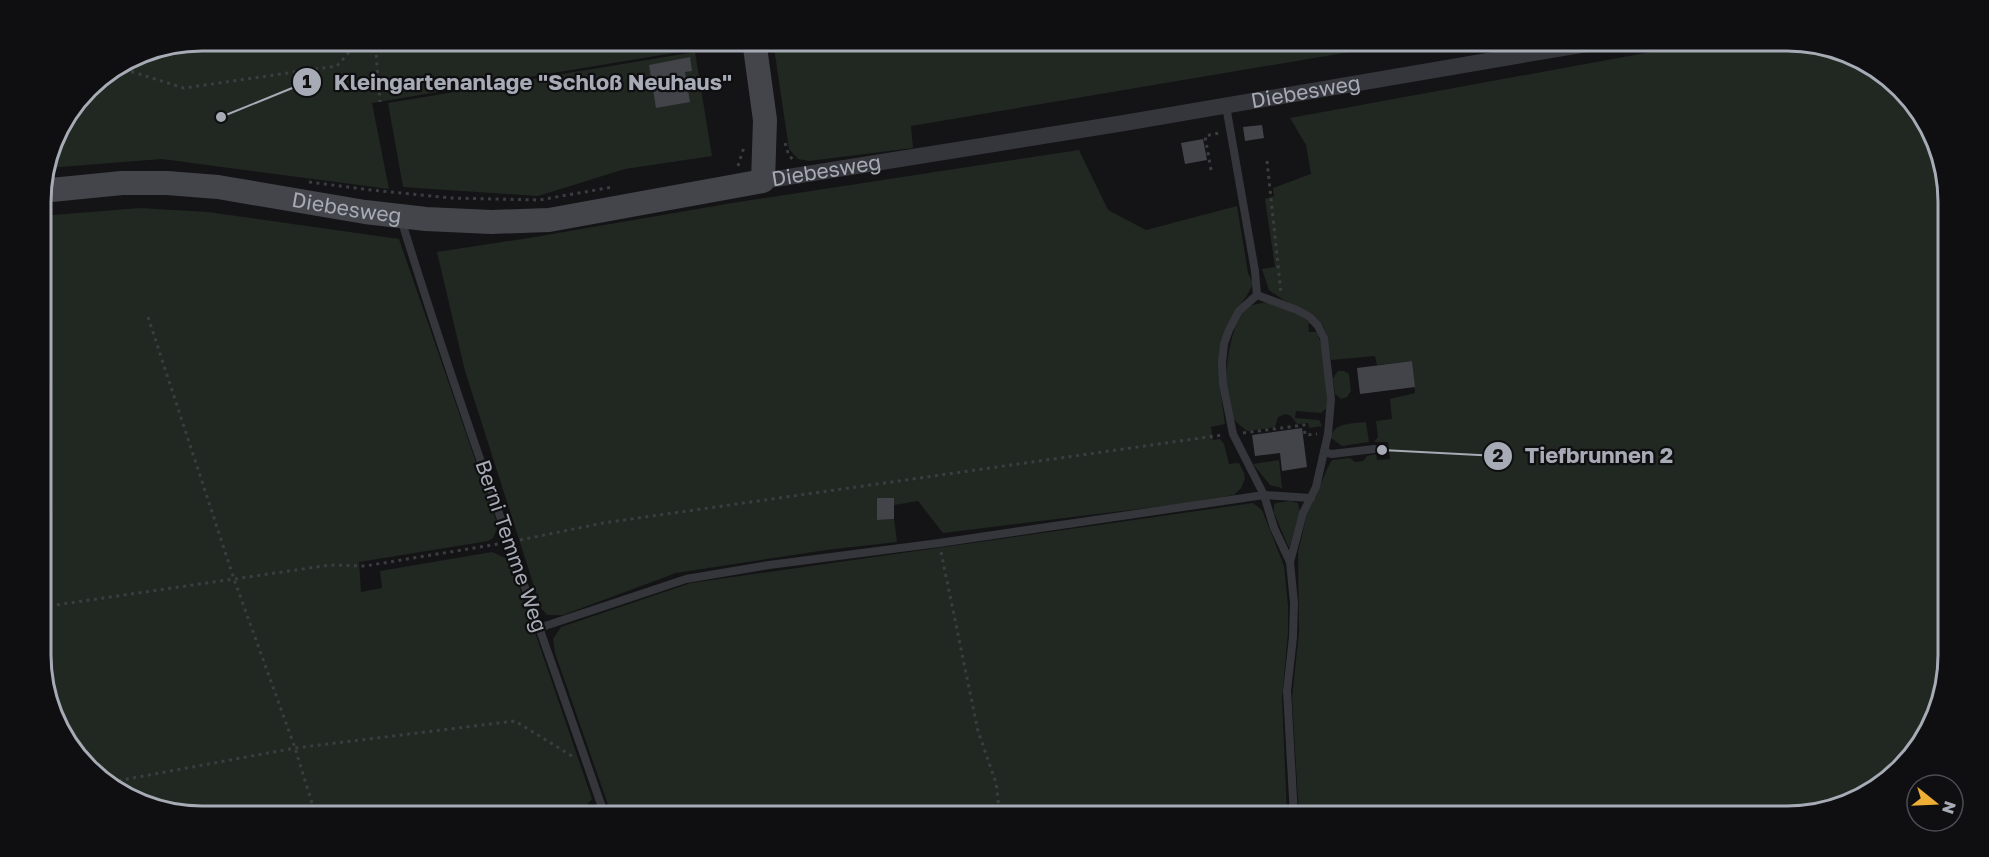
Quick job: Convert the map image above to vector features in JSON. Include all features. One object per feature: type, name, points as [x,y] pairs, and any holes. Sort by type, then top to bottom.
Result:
[{"type":"street","points":[[756,51],[765,120],[763,181]]},
{"type":"street","name":"Diebesweg","points":[[51,190],[122,183],[167,183],[218,187],[365,212],[426,219],[491,222],[549,220],[763,181],[1226,106],[1546,51]]},
{"type":"lane","points":[[1226,106],[1255,271],[1257,295]]},
{"type":"lane","name":"Berni Temme Weg","points":[[400,216],[602,806]]},
{"type":"lane","points":[[1257,295],[1310,317],[1324,338],[1331,399],[1328,434],[1317,487],[1303,513],[1290,562]]},
{"type":"lane","points":[[1257,295],[1239,311],[1229,330],[1224,344],[1222,384],[1233,434],[1264,495],[1274,528],[1290,562],[1294,603],[1287,692],[1293,806]]},
{"type":"lane","points":[[1324,452],[1332,454],[1374,449]]},
{"type":"lane","points":[[539,628],[686,579],[769,564],[939,543],[1264,495],[1311,498]]},
{"type":"path","points":[[128,70],[184,88],[337,66],[350,51]]},
{"type":"path","points":[[376,51],[380,102]]},
{"type":"path","points":[[1211,170],[1205,136],[1225,133]]},
{"type":"path","points":[[1268,161],[1283,304]]},
{"type":"path","points":[[737,168],[763,181]]},
{"type":"path","points":[[300,180],[451,198],[539,200],[622,186]]},
{"type":"path","points":[[148,317],[234,579],[313,806]]},
{"type":"path","points":[[51,606],[330,565],[365,566],[510,543],[603,523],[1233,434],[1304,425],[1305,435],[1328,434]]},
{"type":"path","points":[[939,543],[978,731],[996,783],[999,806]]},
{"type":"path","points":[[118,781],[294,748],[515,721],[587,765]]},
{"type":"shaded area","points":[[685,51],[372,103],[389,189],[162,159],[55,167],[62,144],[76,118],[102,88],[126,71],[153,59],[182,52]]},
{"type":"shaded area","points":[[775,51],[1356,51],[911,126],[913,148],[809,161],[798,159],[789,149]]},
{"type":"shaded area","points":[[1656,51],[1797,51],[1816,54],[1845,62],[1879,82],[1894,95],[1907,110],[1927,144],[1937,182],[1938,665],[1927,713],[1907,747],[1887,769],[1871,781],[1836,798],[1797,806],[1298,806],[1292,698],[1299,632],[1298,552],[1307,514],[1332,460],[1350,458],[1355,462],[1363,461],[1367,456],[1376,454],[1377,460],[1390,459],[1388,442],[1374,442],[1378,437],[1376,421],[1392,419],[1390,399],[1415,393],[1412,361],[1377,365],[1375,356],[1331,360],[1327,335],[1313,314],[1285,301],[1269,290],[1262,269],[1275,267],[1265,199],[1274,196],[1273,188],[1311,174],[1306,145],[1290,118]]},
{"type":"shaded area","points":[[695,52],[712,156],[625,169],[538,196],[403,187],[388,103]]},
{"type":"shaded area","points":[[1079,150],[1108,210],[1146,230],[1237,206],[1248,273],[1253,284],[1236,310],[1219,380],[1225,424],[1211,427],[1213,440],[1220,439],[1224,444],[1229,464],[1239,463],[1244,473],[1245,479],[1241,488],[1234,495],[1187,503],[943,533],[918,501],[894,505],[893,498],[877,498],[877,520],[894,519],[897,542],[826,550],[676,573],[563,615],[547,615],[541,608],[465,371],[437,252],[732,203]]},
{"type":"shaded area","points":[[140,208],[208,212],[399,239],[498,526],[493,538],[488,541],[359,562],[361,592],[382,588],[380,571],[492,552],[508,559],[592,799],[587,805],[182,805],[144,795],[126,786],[95,762],[82,747],[62,713],[52,675],[51,215]]},
{"type":"shaded area","points":[[1271,302],[1301,316],[1311,323],[1308,324],[1309,332],[1317,332],[1324,360],[1327,408],[1321,413],[1296,411],[1295,418],[1319,420],[1322,426],[1309,428],[1308,423],[1297,424],[1291,416],[1286,414],[1278,417],[1275,427],[1247,431],[1236,422],[1231,412],[1227,381],[1230,345],[1235,329],[1241,316],[1249,307]]},
{"type":"shaded area","points":[[1338,371],[1349,374],[1351,391],[1347,397],[1341,399],[1335,394],[1333,378]]},
{"type":"shaded area","points":[[1366,422],[1369,442],[1342,446],[1331,438],[1335,429],[1340,426]]},
{"type":"shaded area","points":[[1279,460],[1282,488],[1270,485],[1253,464]]},
{"type":"shaded area","points":[[1290,501],[1298,503],[1300,512],[1289,548],[1274,513],[1274,505]]},
{"type":"shaded area","points":[[1253,503],[1262,510],[1284,566],[1288,606],[1282,698],[1287,806],[609,806],[555,653],[553,639],[561,627],[691,583]]},
{"type":"building","points":[[690,57],[692,71],[685,72],[690,102],[656,108],[649,65]]},
{"type":"building","points":[[1262,125],[1264,138],[1245,141],[1243,127]]},
{"type":"building","points":[[1203,139],[1207,160],[1185,164],[1181,143]]},
{"type":"building","points":[[1412,361],[1415,387],[1360,394],[1357,368]]},
{"type":"building","points":[[1302,428],[1307,467],[1282,471],[1280,453],[1255,456],[1252,435]]},
{"type":"building","points":[[877,498],[894,498],[894,519],[877,520]]},
{"type":"place","name":"Kleingartenanlage \"Schloß Neuhaus\"","points":[[221,117]]},
{"type":"place","name":"Tiefbrunnen 2","points":[[1382,450]]}]
